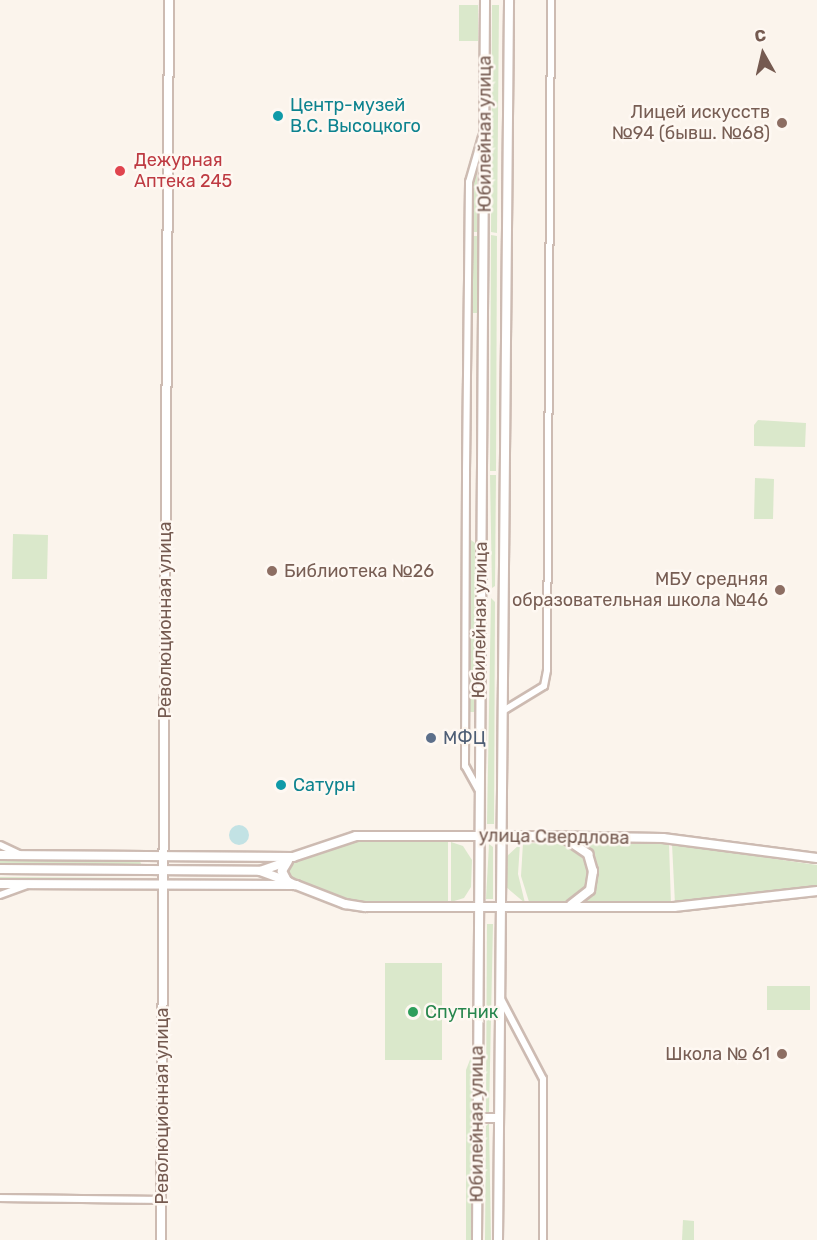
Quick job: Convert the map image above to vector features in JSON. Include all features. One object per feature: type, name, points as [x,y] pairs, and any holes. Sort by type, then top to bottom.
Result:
[{"type":"main road","name":"Революционная улица","points":[[161,1240],[169,0]]},
{"type":"main road","name":"Юбилейная улица","points":[[477,1240],[477,906],[486,125],[485,0]]},
{"type":"main road","name":"Юбилейная улица","points":[[498,1240],[509,0]]},
{"type":"main road","name":"улица Свердлова","points":[[260,871],[356,836],[663,838],[817,858]]},
{"type":"main road","points":[[560,837],[581,847],[593,870],[585,897],[565,907]]},
{"type":"main road","name":"улица Свердлова","points":[[0,855],[290,860]]},
{"type":"main road","points":[[287,881],[282,871],[290,860]]},
{"type":"main road","name":"улица Свердлова","points":[[0,869],[260,871],[355,906],[674,908],[817,891]]},
{"type":"main road","name":"улица Свердлова","points":[[0,884],[296,885]]},
{"type":"main road","points":[[477,1118],[499,1118]]},
{"type":"street","points":[[503,711],[544,686],[547,670],[551,0]]},
{"type":"street","points":[[478,789],[465,766],[469,182],[486,125]]},
{"type":"street","points":[[0,845],[22,855]]},
{"type":"street","points":[[0,895],[29,884]]},
{"type":"street","points":[[500,996],[543,1079],[543,1240]]},
{"type":"street","points":[[0,1198],[162,1200]]},
{"type":"green space","points":[[459,5],[478,5],[478,41],[459,41]]},
{"type":"green space","points":[[492,5],[499,5],[497,233],[491,232]]},
{"type":"green space","points":[[477,158],[477,232],[471,232],[471,183]]},
{"type":"green space","points":[[491,235],[497,236],[496,471],[490,471]]},
{"type":"green space","points":[[471,236],[477,236],[477,313],[470,313]]},
{"type":"green space","points":[[758,420],[806,423],[805,447],[754,446],[754,425]]},
{"type":"green space","points":[[490,475],[496,475],[495,586],[492,588]]},
{"type":"green space","points":[[755,478],[774,479],[773,519],[754,519]]},
{"type":"green space","points":[[13,534],[48,535],[47,579],[12,579]]},
{"type":"green space","points":[[471,540],[475,543],[474,712],[469,712]]},
{"type":"green space","points":[[491,598],[495,602],[494,824],[487,824]]},
{"type":"green space","points":[[351,841],[448,842],[448,902],[353,902],[287,877],[284,867],[287,864]]},
{"type":"green space","points":[[451,842],[463,846],[472,860],[471,887],[464,898],[451,902]]},
{"type":"green space","points":[[523,843],[570,844],[587,864],[585,890],[569,904],[530,905],[521,876]]},
{"type":"green space","points":[[584,843],[669,844],[671,904],[582,905],[594,889],[597,874],[595,858]]},
{"type":"green space","points":[[489,844],[493,847],[493,899],[486,899]]},
{"type":"green space","points":[[520,844],[518,874],[525,903],[506,887],[506,857]]},
{"type":"green space","points":[[672,844],[817,865],[817,887],[675,904]]},
{"type":"green space","points":[[0,861],[140,861],[141,864],[0,864]]},
{"type":"green space","points":[[0,877],[137,878],[138,880],[0,880]]},
{"type":"green space","points":[[487,924],[493,924],[489,1113],[486,1112]]},
{"type":"green space","name":"Спутник","points":[[385,963],[442,963],[442,1060],[385,1060]]},
{"type":"green space","points":[[767,986],[810,986],[810,1010],[767,1010]]},
{"type":"green space","points":[[473,1052],[471,1240],[466,1240],[466,1070]]},
{"type":"green space","points":[[489,1123],[491,1240],[485,1240],[486,1126]]},
{"type":"green space","points":[[683,1220],[694,1221],[694,1240],[682,1240]]},
{"type":"water","points":[[239,825],[246,828],[249,835],[246,842],[239,845],[232,842],[229,835],[232,828]]},
{"type":"place","name":"Центр-музей В.С. Высоцкого","points":[[278,116]]},
{"type":"place","name":"Лицей искусств №94 (бывш. №68)","points":[[782,123]]},
{"type":"place","name":"Дежурная Аптека 245","points":[[120,171]]},
{"type":"place","name":"Библиотека №26","points":[[272,571]]},
{"type":"place","name":"МБУ средняя образовательная школа №46","points":[[780,590]]},
{"type":"place","name":"МФЦ","points":[[431,738]]},
{"type":"place","name":"Сатурн","points":[[281,785]]},
{"type":"place","name":"Спутник","points":[[413,1012]]},
{"type":"place","name":"Школа № 61","points":[[782,1054]]}]
